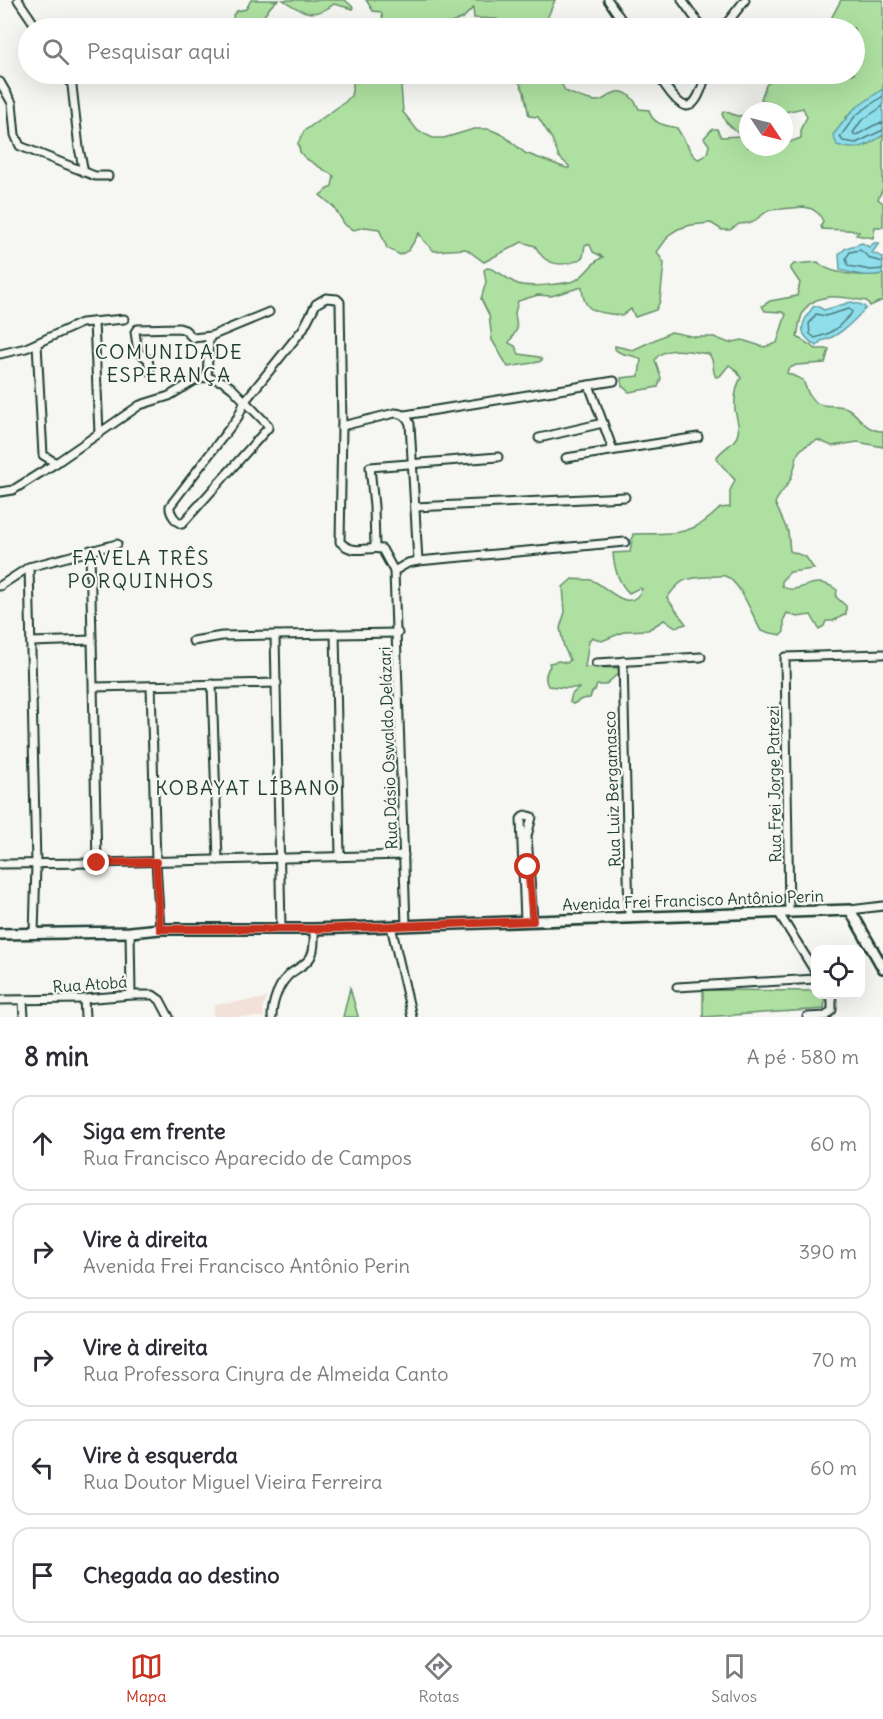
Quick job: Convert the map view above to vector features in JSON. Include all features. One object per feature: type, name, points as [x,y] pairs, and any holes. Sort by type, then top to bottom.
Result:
[{"type":"street","points":[[18,0],[30,18]]},
{"type":"street","points":[[608,0],[620,18]]},
{"type":"street","points":[[682,0],[695,18]]},
{"type":"street","points":[[731,18],[745,0]]},
{"type":"street","points":[[0,82],[12,102],[15,135],[20,146],[94,176],[108,176]]},
{"type":"street","points":[[71,84],[84,172]]},
{"type":"street","points":[[664,84],[683,105],[690,105],[698,99],[703,84]]},
{"type":"street","points":[[0,492],[13,490],[140,405],[170,396],[194,381],[207,377],[225,382],[245,401],[268,425],[268,430],[186,521],[180,524],[170,511],[170,507],[238,417],[245,401],[303,329],[316,304],[333,297],[340,302],[342,426],[340,542],[346,548],[360,551],[382,549],[394,571],[408,563],[418,561],[625,542]]},
{"type":"street","points":[[150,371],[148,359],[138,352],[135,332],[137,328],[179,328],[185,330],[193,338],[212,336],[269,312]]},
{"type":"street","points":[[0,354],[37,344],[81,323],[124,319]]},
{"type":"street","points":[[94,322],[99,433]]},
{"type":"street","points":[[207,377],[209,340],[212,336]]},
{"type":"street","points":[[37,344],[43,455],[56,463]]},
{"type":"street","points":[[342,426],[395,413],[405,415],[614,381]]},
{"type":"street","points":[[589,385],[613,450]]},
{"type":"street","points":[[405,415],[410,424],[418,561]]},
{"type":"street","points":[[539,438],[603,423]]},
{"type":"street","points":[[566,458],[698,437]]},
{"type":"street","points":[[375,548],[370,467],[498,457]]},
{"type":"street","points":[[415,507],[625,497]]},
{"type":"street","points":[[0,586],[29,567],[117,544]]},
{"type":"street","points":[[90,550],[97,863]]},
{"type":"street","points":[[29,567],[36,864],[34,934]]},
{"type":"street","name":"Rua Dásio Oswaldo Delázari","points":[[394,571],[398,633],[406,925]]},
{"type":"street","points":[[335,633],[340,856]]},
{"type":"street","points":[[193,641],[222,636],[398,633]]},
{"type":"street","points":[[275,635],[281,928]]},
{"type":"street","points":[[31,642],[92,640]]},
{"type":"street","name":"Rua Frei Jorge Patrezi","points":[[789,911],[785,657],[883,654]]},
{"type":"street","points":[[596,663],[701,657]]},
{"type":"street","name":"Rua Luiz Bergamasco","points":[[623,661],[629,917]]},
{"type":"street","points":[[94,687],[277,682]]},
{"type":"street","points":[[212,684],[218,860]]},
{"type":"street","points":[[151,686],[160,929]]},
{"type":"street","points":[[525,815],[532,817],[533,821],[527,836],[529,921],[521,842],[521,819],[525,815]]},
{"type":"street","points":[[0,864],[404,855]]},
{"type":"street","name":"Avenida Frei Francisco Antônio Perin","points":[[0,934],[130,932],[160,929],[314,929],[849,910],[883,906]]},
{"type":"street","points":[[849,910],[883,968]]},
{"type":"street","points":[[778,912],[811,965]]},
{"type":"street","points":[[391,926],[412,1017]]},
{"type":"street","points":[[272,1017],[272,1009],[283,982],[313,953],[314,929]]},
{"type":"street","points":[[130,932],[131,994]]},
{"type":"street","points":[[677,987],[811,979]]},
{"type":"street","name":"Rua Atobá","points":[[0,1000],[84,999],[131,994],[157,997],[169,1017]]},
{"type":"street","points":[[84,999],[85,1017]]},
{"type":"street","points":[[807,1017],[826,1016],[832,1010],[832,999]]},
{"type":"street","points":[[23,1001],[24,1017]]},
{"type":"shaded area","points":[[267,998],[263,1007],[264,1017],[213,1017],[214,1005]]},
{"type":"green space","points":[[251,0],[278,0],[272,4],[262,18],[233,18],[237,11],[246,9]]},
{"type":"green space","points":[[283,0],[345,0],[353,9],[334,4],[315,13],[302,11]]},
{"type":"green space","points":[[366,0],[555,0],[547,18],[474,18],[473,8],[463,18],[383,18],[381,12],[373,11]]},
{"type":"green space","points":[[841,0],[883,0],[883,89],[845,118],[866,146],[883,135],[883,188],[878,199],[883,203],[883,227],[875,227],[873,238],[856,235],[859,232],[855,231],[822,229],[823,221],[819,214],[804,207],[769,210],[751,223],[739,224],[730,230],[722,230],[711,223],[678,229],[670,234],[657,252],[664,263],[660,301],[656,310],[635,317],[631,309],[622,316],[600,312],[589,308],[583,296],[582,287],[551,296],[538,295],[518,301],[515,313],[517,329],[509,343],[515,346],[519,354],[539,357],[542,360],[539,362],[508,367],[492,340],[489,315],[481,299],[486,282],[484,270],[487,268],[494,270],[514,282],[529,286],[574,281],[603,257],[593,252],[590,245],[585,245],[583,257],[569,263],[558,264],[548,261],[535,246],[522,242],[484,262],[466,249],[434,251],[419,233],[409,250],[400,255],[387,248],[379,229],[365,227],[353,230],[345,225],[334,207],[320,195],[332,186],[334,176],[305,158],[300,152],[298,143],[304,131],[345,102],[351,96],[353,84],[400,84],[403,112],[418,131],[433,138],[444,138],[474,129],[489,129],[503,135],[525,153],[569,168],[559,157],[552,139],[538,117],[529,116],[520,84],[562,84],[565,91],[593,101],[602,100],[618,92],[626,93],[639,109],[649,110],[656,121],[677,128],[693,155],[698,159],[705,156],[707,152],[709,145],[704,138],[712,129],[717,129],[721,137],[739,136],[739,156],[793,156],[793,141],[801,138],[801,128],[807,117],[803,108],[793,110],[793,102],[767,102],[761,99],[766,85],[865,84],[865,18],[831,18]]},
{"type":"green space","points":[[724,111],[739,116],[739,134],[725,121],[722,114]]},
{"type":"green space","points":[[818,262],[839,272],[858,275],[883,274],[883,300],[870,306],[867,301],[825,297],[811,303],[805,309],[800,319],[797,337],[816,349],[829,349],[825,363],[796,365],[788,369],[787,373],[803,380],[807,392],[814,401],[847,408],[871,429],[883,431],[883,447],[858,442],[832,446],[818,440],[803,448],[797,455],[790,481],[775,503],[788,532],[790,551],[806,557],[814,569],[790,572],[782,580],[782,586],[794,589],[820,583],[828,585],[837,590],[836,597],[846,606],[846,614],[833,621],[826,621],[819,629],[811,615],[797,617],[787,613],[784,619],[784,632],[781,635],[761,631],[746,600],[731,580],[725,576],[687,579],[675,587],[667,598],[686,624],[676,627],[664,620],[648,630],[626,631],[602,641],[592,637],[589,641],[585,667],[621,668],[620,672],[605,685],[597,685],[590,698],[573,704],[570,702],[572,694],[579,688],[548,686],[546,678],[549,663],[559,661],[567,663],[570,660],[564,647],[560,628],[565,612],[563,587],[572,579],[591,580],[624,600],[637,597],[642,589],[639,588],[629,593],[625,589],[617,574],[613,553],[630,552],[633,534],[680,532],[700,525],[720,508],[730,507],[730,491],[735,480],[717,457],[735,440],[738,433],[735,402],[741,378],[736,370],[729,365],[720,376],[716,377],[709,354],[687,351],[665,352],[655,360],[661,378],[658,387],[629,392],[622,386],[621,378],[639,376],[641,360],[618,351],[615,346],[633,350],[671,332],[696,337],[714,337],[729,343],[742,340],[764,347],[777,343],[786,314],[765,311],[762,306],[770,301],[797,296],[800,283],[790,268],[794,264]]},
{"type":"green space","points":[[350,988],[358,1016],[358,1017],[343,1017]]},
{"type":"green space","points":[[703,990],[811,991],[811,999],[824,999],[825,1001],[824,1009],[703,1017]]},
{"type":"water","points":[[883,89],[883,135],[861,147],[850,148],[837,145],[833,135],[853,110]]},
{"type":"water","points":[[862,243],[869,247],[874,243],[879,243],[872,253],[883,257],[882,274],[861,275],[840,270],[839,254],[846,248]]},
{"type":"water","points":[[851,302],[866,308],[846,328],[821,341],[817,346],[806,338],[803,324],[813,307],[817,306],[824,310]]},
{"type":"district","name":"COMUNIDADE ESPERANÇA","points":[[169,364]]},
{"type":"district","name":"FAVELA TRÊS PORQUINHOS","points":[[141,570]]},
{"type":"district","name":"KOBAYAT LÍBANO","points":[[248,788]]},
{"type":"route","points":[[97,863],[156,862],[160,929],[314,929],[533,921],[528,867]]}]
